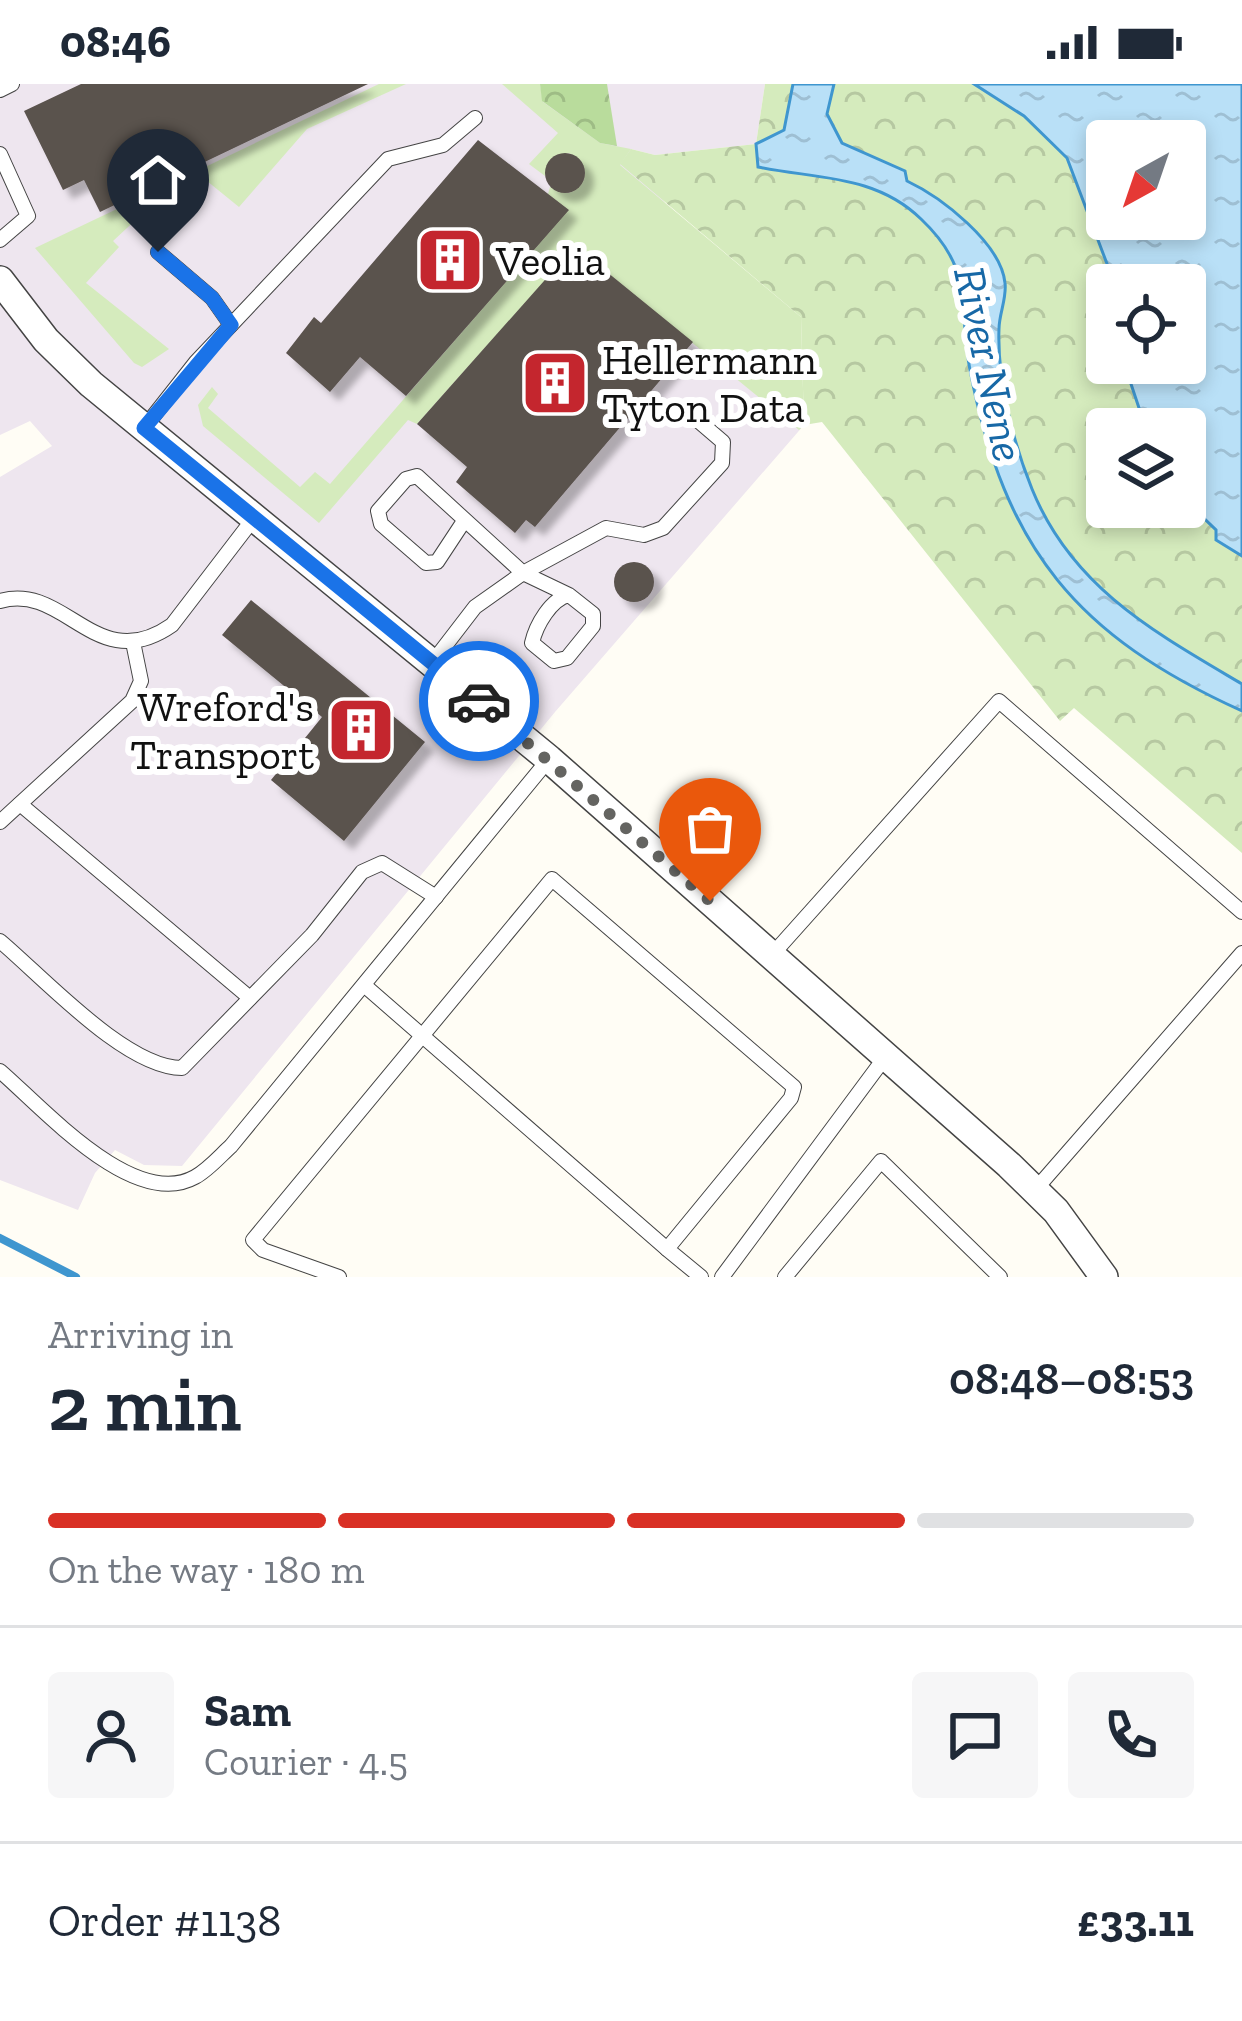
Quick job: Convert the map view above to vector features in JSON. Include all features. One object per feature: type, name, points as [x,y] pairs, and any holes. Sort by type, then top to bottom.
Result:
[{"type":"street","points":[[0,280],[58,354],[549,759],[1035,1190],[1104,1277]]},
{"type":"lane","points":[[0,90],[12,84]]},
{"type":"lane","points":[[144,428],[231,325],[388,159],[443,145],[475,118]]},
{"type":"lane","points":[[0,154],[28,216],[0,240]]},
{"type":"lane","points":[[158,252],[212,298],[231,325]]},
{"type":"lane","points":[[432,663],[475,607],[524,573],[606,528],[644,535],[663,528],[722,464],[723,442],[694,418]]},
{"type":"lane","points":[[464,521],[437,562],[426,563],[381,524],[378,511],[406,479],[417,476],[524,573],[569,595],[593,614],[593,626],[567,658],[554,661],[532,643],[536,628],[560,597],[569,595]]},
{"type":"lane","points":[[0,602],[34,601],[111,641],[133,642],[172,625],[254,518]]},
{"type":"lane","points":[[0,822],[132,701],[141,681],[133,642]]},
{"type":"lane","points":[[771,956],[999,701],[1242,912]]},
{"type":"lane","points":[[0,1071],[114,1168],[153,1185],[194,1179],[231,1146],[549,759]]},
{"type":"lane","points":[[20,804],[250,998]]},
{"type":"lane","points":[[0,941],[131,1052],[161,1068],[182,1068],[312,935],[362,872],[382,863],[436,897]]},
{"type":"lane","points":[[339,1277],[263,1250],[253,1240],[547,881],[559,881],[595,911],[794,1087],[791,1098],[668,1249]]},
{"type":"lane","points":[[1035,1190],[1242,953]]},
{"type":"lane","points":[[364,985],[701,1277]]},
{"type":"lane","points":[[722,1277],[886,1056]]},
{"type":"lane","points":[[785,1277],[881,1161],[1000,1277]]},
{"type":"shaded area","points":[[0,84],[765,84],[756,144],[655,155],[631,149],[804,425],[555,712],[182,1166],[144,1165],[115,1150],[95,1173],[78,1210],[0,1180],[0,477],[52,446],[30,421],[0,435]]},
{"type":"green space","points":[[379,84],[406,84],[307,129],[239,207],[207,181],[176,216],[154,203],[113,241],[119,247],[86,283],[169,349],[142,367],[35,248]]},
{"type":"green space","points":[[502,84],[540,84],[543,102],[600,143],[631,149],[620,165],[801,317],[804,425],[799,430],[575,247],[417,424],[408,420],[319,523],[203,426],[198,405],[212,387],[218,394],[208,408],[300,487],[315,472],[330,484],[568,210],[548,194],[550,187],[569,193],[584,180],[581,161],[569,153],[551,159],[545,176],[529,164],[558,133]]},
{"type":"green space","points":[[540,84],[607,84],[617,146],[600,143],[542,101]]},
{"type":"green space","points":[[765,84],[1242,84],[1242,853],[1074,708],[1060,721],[822,422],[804,425],[801,317],[620,164],[631,149],[655,155],[756,144]]},
{"type":"water","name":"River Nene","points":[[793,84],[834,84],[827,114],[842,143],[905,171],[907,181],[952,210],[993,252],[1005,283],[999,349],[1008,410],[1025,471],[1049,524],[1093,581],[1120,604],[1242,684],[1242,711],[1184,682],[1093,618],[1057,580],[1028,537],[1004,489],[985,433],[966,347],[957,272],[938,238],[903,204],[864,186],[758,167],[756,144],[784,130]]},
{"type":"water","points":[[974,84],[1242,84],[1242,556],[1216,540],[1216,530],[1206,520],[1206,408],[1139,408],[1131,384],[1206,384],[1206,264],[1107,264],[1098,240],[1206,240],[1206,120],[1086,120],[1086,208],[1067,158],[1024,116]]},
{"type":"building","points":[[81,84],[368,84],[100,212],[84,180],[63,190],[24,111]]},
{"type":"building","name":"Veolia","points":[[478,140],[569,210],[406,396],[360,357],[330,392],[286,353],[314,317],[321,323]]},
{"type":"building","points":[[565,153],[579,159],[585,173],[579,187],[565,193],[551,187],[545,173],[551,159]]},
{"type":"building","name":"Hellermann Tyton Data","points":[[575,246],[693,342],[535,527],[526,520],[515,533],[456,482],[467,467],[417,424]]},
{"type":"building","points":[[634,562],[648,568],[654,582],[648,596],[634,602],[620,596],[614,582],[620,568]]},
{"type":"building","name":"Wreford's Transport","points":[[251,600],[425,742],[344,841],[271,780],[322,717],[222,635]]},
{"type":"waterway","points":[[0,1238],[76,1277]]},
{"type":"way so far","points":[[479,701],[710,901]]},
{"type":"place","name":"Veolia","points":[[450,260]]},
{"type":"place","name":"Hellermann Tyton Data","points":[[555,383]]},
{"type":"place","name":"Wreford's Transport","points":[[361,730]]},
{"type":"route","points":[[158,252],[212,298],[231,325],[144,428],[479,701]]}]
